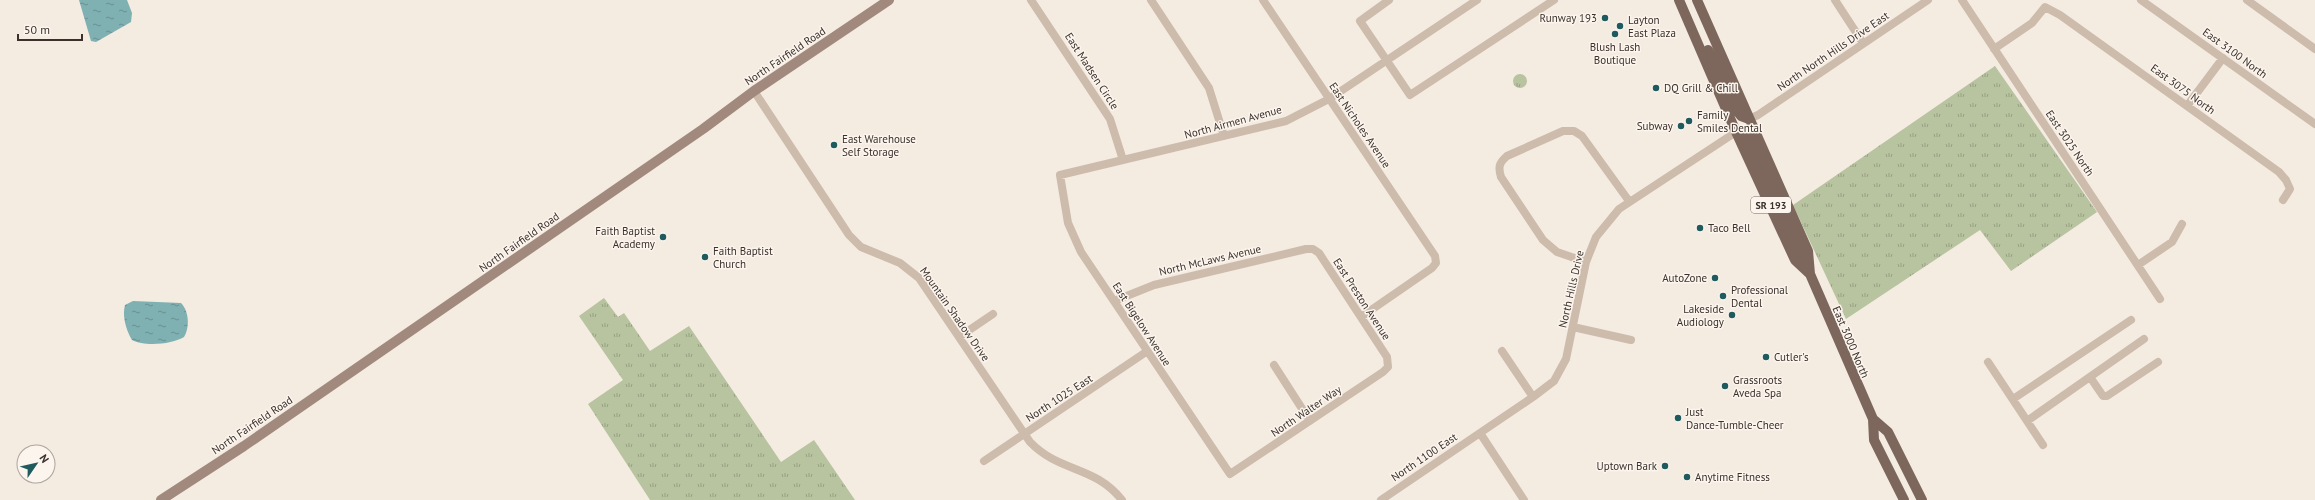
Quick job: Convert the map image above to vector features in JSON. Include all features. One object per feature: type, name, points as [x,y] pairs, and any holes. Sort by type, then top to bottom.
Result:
[{"type":"main road","name":"North Fairfield Road","points":[[161,500],[256,438],[698,132],[754,91],[889,0]]},
{"type":"main road","name":"East 3000 North","points":[[1679,0],[1736,132],[1795,260],[1810,274]]},
{"type":"main road","points":[[1686,0],[1737,111],[1742,116],[1749,118]]},
{"type":"main road","name":"East 3000 North","points":[[1697,0],[1808,251],[1810,274],[1872,419],[1874,440],[1904,500]]},
{"type":"main road","points":[[1736,132],[1746,136],[1749,140],[1798,248],[1803,258],[1809,263]]},
{"type":"main road","name":"East 3000 North","points":[[1872,419],[1888,432],[1922,500]]},
{"type":"street","name":"East Madsen Circle","points":[[1031,0],[1110,119],[1123,160]]},
{"type":"street","points":[[1151,0],[1209,88],[1224,136]]},
{"type":"street","name":"East Nicholes Avenue","points":[[1263,0],[1435,256],[1436,263],[1432,268],[1360,317]]},
{"type":"street","points":[[1389,0],[1360,21],[1410,95],[1554,0]]},
{"type":"street","name":"North Airmen Avenue","points":[[1060,175],[1286,121],[1329,99],[1388,61],[1477,0]]},
{"type":"street","points":[[1835,0],[1863,43]]},
{"type":"street","name":"North North Hills Drive East","points":[[1749,118],[1758,115],[1928,0]]},
{"type":"street","name":"East 3025 North","points":[[1962,0],[2160,299]]},
{"type":"street","name":"East 3100 North","points":[[2141,0],[2315,124]]},
{"type":"street","points":[[2248,0],[2315,49]]},
{"type":"street","name":"East 3075 North","points":[[1994,48],[2032,23],[2044,7],[2060,15],[2279,172],[2286,180],[2290,189],[2283,200]]},
{"type":"street","points":[[2187,106],[2223,58]]},
{"type":"street","name":"Mountain Shadow Drive","points":[[754,91],[849,235],[861,247],[911,270],[919,278],[1024,434],[1045,456],[1056,462],[1089,473],[1114,490],[1122,500]]},
{"type":"street","points":[[1586,262],[1557,252],[1543,240],[1500,177],[1498,167],[1506,156],[1563,131],[1574,131],[1582,136],[1629,201]]},
{"type":"street","name":"North Hills Drive","points":[[1480,433],[1554,381],[1566,359],[1586,262],[1590,250],[1602,228],[1629,201],[1736,132]]},
{"type":"street","name":"East Bigelow Avenue","points":[[1060,175],[1072,234],[1080,252],[1114,301],[1146,352],[1230,474]]},
{"type":"street","points":[[2138,265],[2172,242],[2182,224]]},
{"type":"street","name":"North McLaws Avenue","points":[[1114,301],[1154,285],[1306,249],[1313,249]]},
{"type":"street","name":"East Preston Avenue","points":[[1313,249],[1319,254],[1389,362]]},
{"type":"street","points":[[959,337],[993,314]]},
{"type":"street","points":[[2013,398],[2131,320]]},
{"type":"street","points":[[1573,327],[1631,340]]},
{"type":"street","points":[[2027,421],[2144,339]]},
{"type":"street","points":[[1502,351],[1533,397]]},
{"type":"street","name":"North 1025 East","points":[[984,461],[1146,352]]},
{"type":"street","name":"North Walter Way","points":[[1230,474],[1383,372],[1388,367],[1389,362]]},
{"type":"street","points":[[1988,362],[2043,445]]},
{"type":"street","points":[[2090,377],[2103,396],[2107,396],[2158,362]]},
{"type":"street","points":[[1274,365],[1310,421]]},
{"type":"street","points":[[1480,433],[1524,500]]},
{"type":"street","name":"North 1100 East","points":[[1383,499],[1480,433]]},
{"type":"green space","points":[[1995,66],[2097,212],[2011,271],[1980,230],[1846,319],[1793,205]]},
{"type":"green space","points":[[1520,74],[1525,76],[1527,81],[1525,86],[1520,88],[1515,86],[1513,81],[1515,76]]},
{"type":"green space","points":[[604,298],[618,317],[624,313],[650,351],[689,326],[781,462],[814,440],[855,500],[650,500],[588,404],[623,380],[579,316]]},
{"type":"water","points":[[79,0],[127,0],[132,13],[131,22],[96,42],[91,41]]},
{"type":"water","points":[[133,301],[181,303],[186,310],[188,319],[184,337],[159,344],[144,343],[132,340],[126,327],[124,309],[125,305]]},
{"type":"place","name":"Runway 193","points":[[1605,18]]},
{"type":"place","name":"Layton East Plaza","points":[[1620,26]]},
{"type":"place","name":"Blush Lash Boutique","points":[[1615,34]]},
{"type":"place","name":"DQ Grill & Chill","points":[[1656,88]]},
{"type":"place","name":"Family Smiles Dental","points":[[1689,121]]},
{"type":"place","name":"Subway","points":[[1681,126]]},
{"type":"place","name":"East Warehouse Self Storage","points":[[834,145]]},
{"type":"place","name":"Taco Bell","points":[[1700,228]]},
{"type":"place","name":"Faith Baptist Academy","points":[[663,237]]},
{"type":"place","name":"Faith Baptist Church","points":[[705,257]]},
{"type":"place","name":"AutoZone","points":[[1715,278]]},
{"type":"place","name":"Professional Dental","points":[[1723,296]]},
{"type":"place","name":"Lakeside Audiology","points":[[1732,315]]},
{"type":"place","name":"Cutler's","points":[[1766,357]]},
{"type":"place","name":"Grassroots Aveda Spa","points":[[1725,386]]},
{"type":"place","name":"Just Dance-Tumble-Cheer","points":[[1678,418]]},
{"type":"place","name":"Uptown Bark","points":[[1665,466]]},
{"type":"place","name":"Anytime Fitness","points":[[1687,477]]}]
